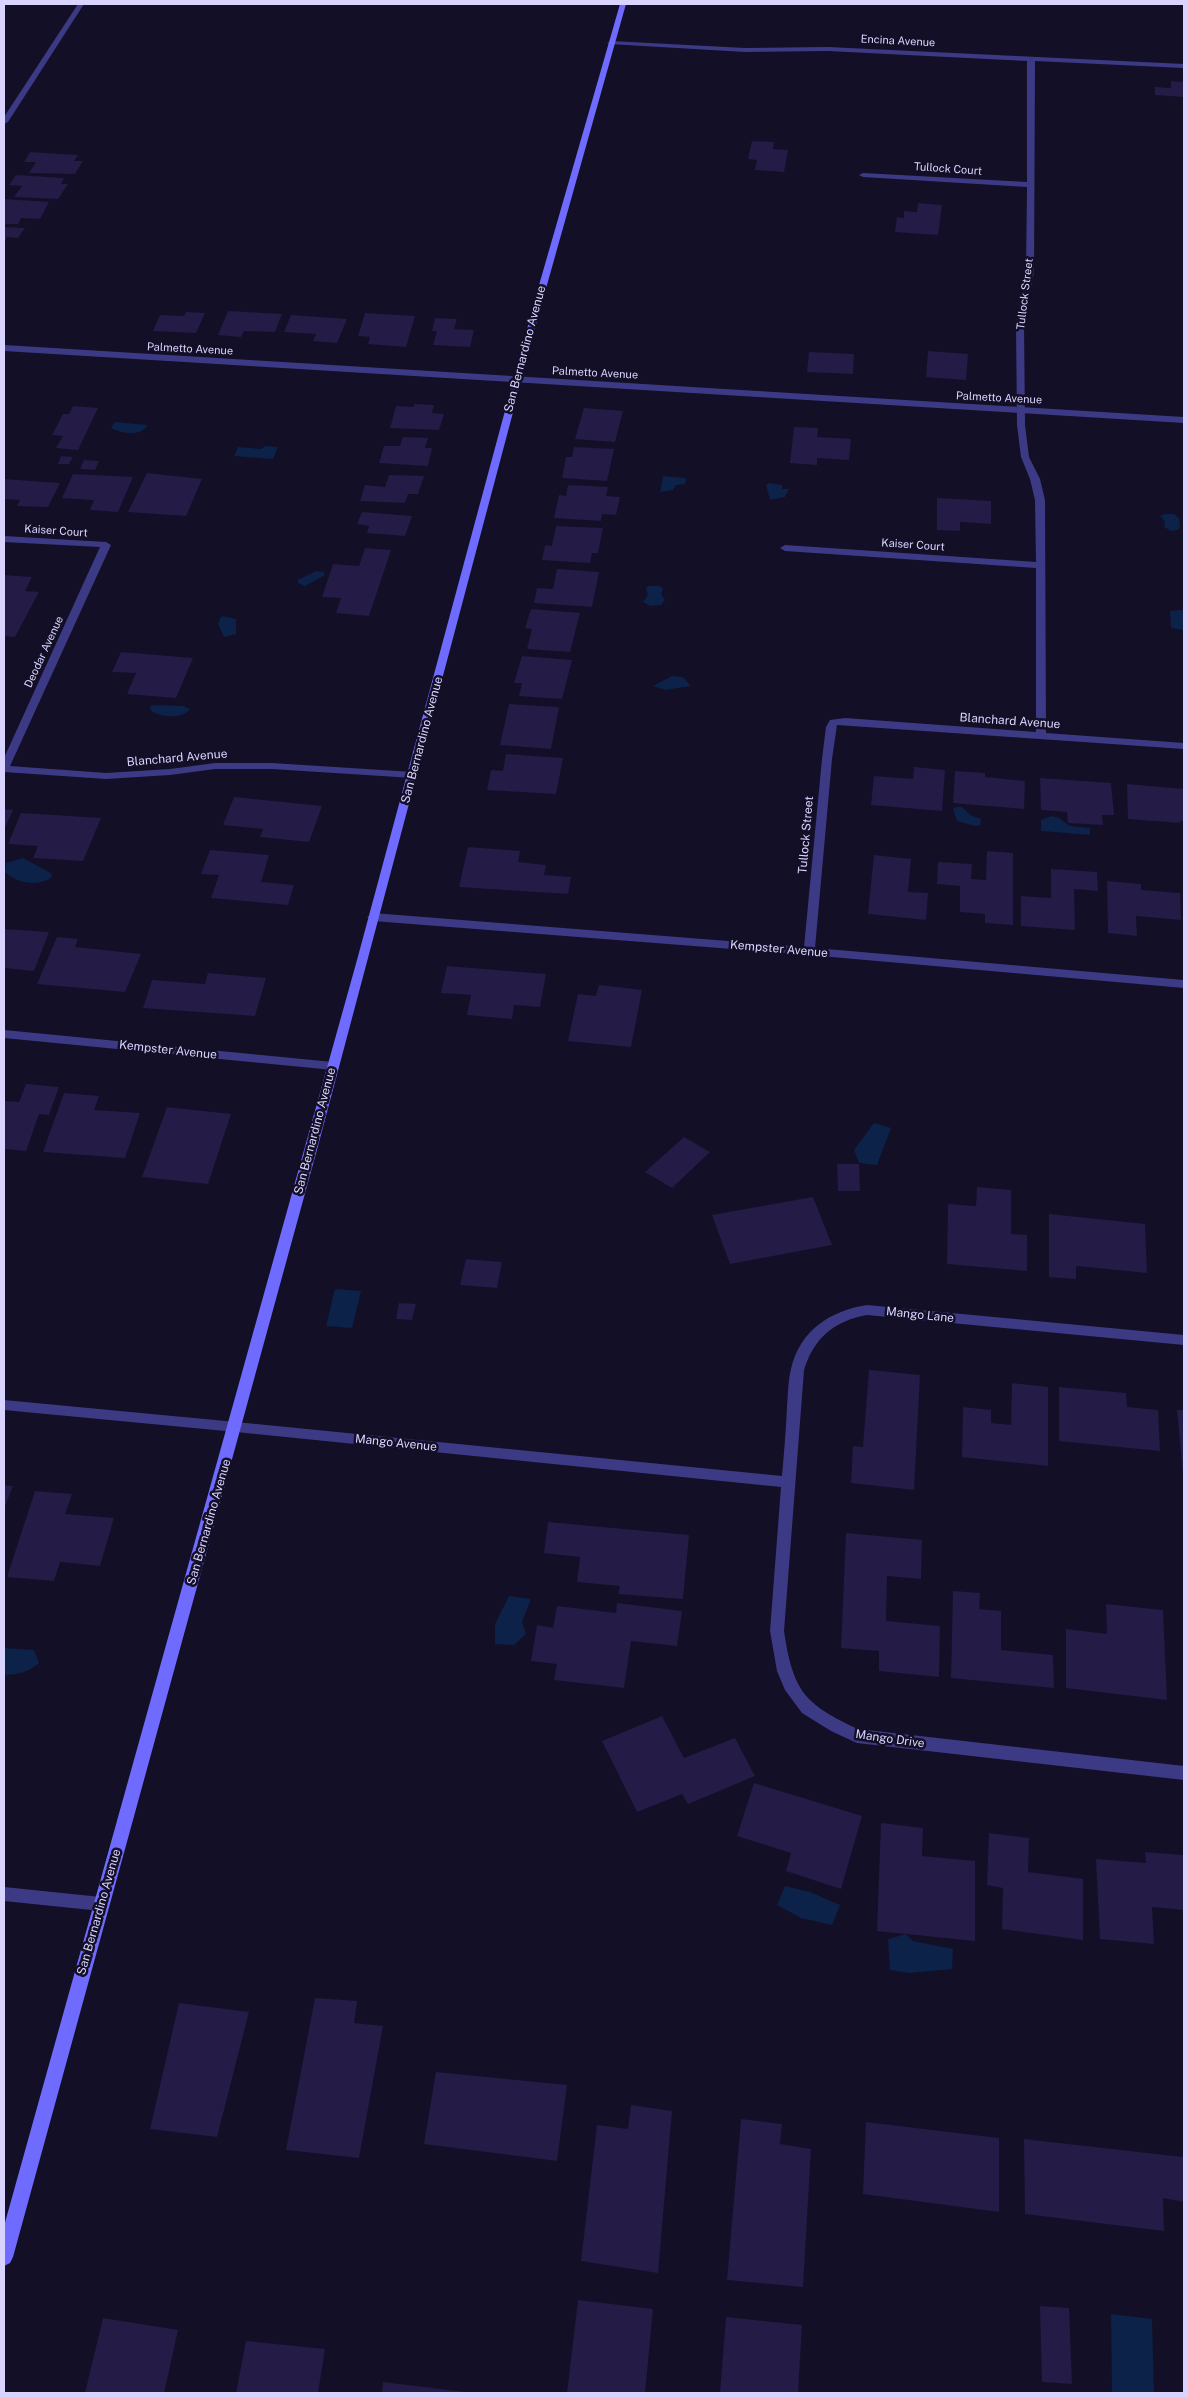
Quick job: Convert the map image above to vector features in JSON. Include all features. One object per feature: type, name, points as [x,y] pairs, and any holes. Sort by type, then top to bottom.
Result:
[{"type":"main road","name":"San Bernardino Avenue","points":[[4,2257],[101,1904],[236,1427],[413,775],[516,380],[622,4]]},
{"type":"street","points":[[4,122],[81,4]]},
{"type":"street","name":"Encina Avenue","points":[[611,44],[745,50],[828,49],[1184,66]]},
{"type":"street","name":"Tullock Street","points":[[1031,58],[1030,272],[1020,324],[1021,410],[1025,457],[1035,479],[1040,500],[1042,737]]},
{"type":"street","name":"Tullock Court","points":[[862,175],[1031,185]]},
{"type":"street","name":"Palmetto Avenue","points":[[4,348],[1184,420]]},
{"type":"street","name":"Kaiser Court","points":[[4,539],[106,546]]},
{"type":"street","name":"Deodar Avenue","points":[[4,769],[106,546]]},
{"type":"street","name":"Kaiser Court","points":[[785,548],[1040,564]]},
{"type":"street","name":"Blanchard Avenue","points":[[834,722],[845,721],[1184,746]]},
{"type":"street","name":"Tullock Street","points":[[809,951],[827,759],[831,727],[834,722]]},
{"type":"street","name":"Blanchard Avenue","points":[[4,769],[106,776],[170,772],[215,766],[272,766],[413,775]]},
{"type":"street","name":"Kempster Avenue","points":[[374,917],[809,951],[1184,984]]},
{"type":"street","name":"Kempster Avenue","points":[[4,1034],[333,1066]]},
{"type":"street","name":"Mango Lane","points":[[788,1482],[797,1370],[800,1356],[817,1333],[839,1316],[867,1310],[1184,1340]]},
{"type":"street","name":"Mango Avenue","points":[[4,1405],[788,1482]]},
{"type":"street","name":"Mango Drive","points":[[788,1482],[777,1631],[781,1665],[791,1691],[803,1705],[833,1725],[857,1736],[1184,1773]]},
{"type":"street","points":[[4,1894],[101,1904]]},
{"type":"water","points":[[115,422],[148,425],[145,429],[136,433],[126,433],[111,428]]},
{"type":"water","points":[[265,446],[278,447],[273,459],[234,456],[238,447],[261,449]]},
{"type":"water","points":[[663,476],[686,478],[685,484],[676,485],[673,490],[660,492]]},
{"type":"water","points":[[769,483],[782,485],[782,489],[789,489],[785,497],[770,500],[766,485]]},
{"type":"water","points":[[1174,514],[1179,518],[1180,527],[1178,530],[1171,531],[1164,527],[1165,521],[1160,516]]},
{"type":"water","points":[[316,571],[324,572],[325,575],[305,586],[298,583],[298,580]]},
{"type":"water","points":[[648,586],[663,588],[661,594],[665,600],[661,605],[651,606],[643,602],[648,595],[646,589]]},
{"type":"water","points":[[1170,611],[1184,611],[1184,630],[1171,628]]},
{"type":"water","points":[[223,616],[236,619],[236,634],[224,637],[218,624]]},
{"type":"water","points":[[672,676],[683,677],[691,686],[665,690],[653,686]]},
{"type":"water","points":[[150,706],[183,706],[190,709],[182,715],[166,716],[151,711]]},
{"type":"water","points":[[962,807],[970,815],[981,819],[980,825],[975,826],[957,821],[953,809]]},
{"type":"water","points":[[1051,816],[1059,818],[1070,826],[1090,828],[1090,835],[1041,831],[1041,820]]},
{"type":"water","points":[[23,858],[51,873],[52,877],[41,882],[28,883],[16,879],[5,872],[6,863]]},
{"type":"water","points":[[874,1123],[891,1128],[877,1165],[859,1163],[854,1150]]},
{"type":"water","points":[[335,1289],[361,1291],[352,1328],[326,1326]]},
{"type":"water","points":[[509,1596],[531,1599],[522,1622],[526,1634],[514,1645],[495,1644],[495,1624]]},
{"type":"water","points":[[4,1648],[34,1650],[39,1663],[23,1672],[4,1675]]},
{"type":"water","points":[[785,1886],[810,1892],[840,1905],[832,1925],[801,1918],[777,1905]]},
{"type":"water","points":[[906,1934],[913,1941],[953,1949],[952,1969],[909,1973],[890,1970],[888,1939]]},
{"type":"water","points":[[1111,2314],[1152,2319],[1154,2393],[1112,2393]]},
{"type":"building","points":[[1171,81],[1184,82],[1184,97],[1155,95],[1155,87],[1171,88]]},
{"type":"building","points":[[752,141],[774,142],[773,149],[788,150],[784,172],[755,170],[757,160],[748,159]]},
{"type":"building","points":[[30,152],[78,155],[74,161],[83,161],[75,174],[29,173],[36,162],[24,162]]},
{"type":"building","points":[[16,175],[64,178],[61,184],[68,184],[58,199],[14,197],[22,186],[9,185]]},
{"type":"building","points":[[4,199],[49,202],[40,219],[21,218],[18,224],[4,224]]},
{"type":"building","points":[[918,203],[942,205],[938,235],[895,232],[897,217],[904,218],[904,211],[917,212]]},
{"type":"building","points":[[4,227],[25,228],[18,238],[7,237],[4,243]]},
{"type":"building","points":[[228,311],[282,314],[275,332],[244,331],[241,337],[218,335]]},
{"type":"building","points":[[186,312],[205,313],[196,333],[153,331],[160,315],[184,316]]},
{"type":"building","points":[[365,313],[415,316],[406,347],[368,344],[370,337],[358,336]]},
{"type":"building","points":[[291,315],[347,319],[337,343],[313,341],[316,334],[284,332]]},
{"type":"building","points":[[435,318],[457,319],[454,329],[474,330],[470,347],[433,345],[437,331],[432,331]]},
{"type":"building","points":[[928,351],[968,354],[966,380],[926,377]]},
{"type":"building","points":[[809,352],[854,354],[853,374],[807,372]]},
{"type":"building","points":[[414,404],[434,405],[432,413],[444,414],[439,430],[390,428],[396,406],[414,407]]},
{"type":"building","points":[[73,406],[98,408],[78,450],[56,448],[63,436],[52,435],[63,414],[69,414]]},
{"type":"building","points":[[584,408],[623,411],[615,442],[575,439]]},
{"type":"building","points":[[794,427],[818,428],[817,437],[851,439],[849,460],[817,458],[817,465],[790,463]]},
{"type":"building","points":[[403,437],[428,438],[425,448],[432,448],[428,466],[379,463],[384,446],[400,446]]},
{"type":"building","points":[[574,447],[614,449],[607,481],[562,478],[566,457],[572,457]]},
{"type":"building","points":[[61,456],[73,457],[69,464],[58,464]]},
{"type":"building","points":[[84,460],[99,461],[95,470],[80,469]]},
{"type":"building","points":[[147,473],[202,479],[186,516],[128,512]]},
{"type":"building","points":[[73,474],[133,477],[118,512],[90,510],[94,500],[62,498]]},
{"type":"building","points":[[389,475],[424,476],[418,494],[408,494],[405,503],[360,501],[365,485],[385,487]]},
{"type":"building","points":[[4,479],[60,483],[48,507],[17,506],[20,500],[4,499]]},
{"type":"building","points":[[568,485],[608,487],[606,496],[620,497],[616,515],[602,514],[601,521],[554,518],[559,495],[566,496]]},
{"type":"building","points":[[937,498],[991,501],[991,524],[960,522],[960,531],[937,530]]},
{"type":"building","points":[[362,512],[412,516],[405,536],[367,533],[369,526],[357,524]]},
{"type":"building","points":[[556,526],[603,528],[598,553],[592,553],[590,563],[542,560],[545,545],[552,546]]},
{"type":"building","points":[[365,548],[391,550],[369,616],[336,613],[341,598],[322,597],[333,564],[359,566]]},
{"type":"building","points":[[557,569],[599,572],[592,607],[534,603],[537,588],[553,589]]},
{"type":"building","points":[[4,575],[32,577],[25,591],[39,592],[15,637],[4,636]]},
{"type":"building","points":[[531,609],[580,613],[570,652],[527,649],[532,629],[525,628]]},
{"type":"building","points":[[121,652],[193,658],[176,698],[127,694],[136,673],[112,672]]},
{"type":"building","points":[[522,656],[572,660],[562,699],[519,696],[522,683],[514,683]]},
{"type":"building","points":[[509,704],[559,707],[551,749],[500,745]]},
{"type":"building","points":[[506,754],[563,758],[556,794],[487,790],[491,770],[503,771]]},
{"type":"building","points":[[914,767],[945,770],[942,811],[871,805],[874,776],[913,779]]},
{"type":"building","points":[[955,771],[985,773],[985,777],[1025,781],[1024,809],[953,803]]},
{"type":"building","points":[[1040,778],[1111,783],[1114,815],[1102,815],[1103,825],[1068,823],[1067,812],[1041,810]]},
{"type":"building","points":[[1127,784],[1184,789],[1184,821],[1180,821],[1180,823],[1128,819]]},
{"type":"building","points":[[234,797],[322,806],[309,842],[260,837],[263,829],[223,825]]},
{"type":"building","points":[[4,809],[13,810],[4,830]]},
{"type":"building","points":[[21,813],[101,818],[83,861],[33,858],[38,846],[8,844]]},
{"type":"building","points":[[468,847],[520,851],[518,862],[546,865],[544,875],[571,877],[568,894],[459,887]]},
{"type":"building","points":[[210,850],[269,855],[261,882],[294,885],[288,905],[211,898],[219,875],[201,874]]},
{"type":"building","points":[[987,851],[1013,853],[1013,925],[985,923],[985,914],[960,912],[960,886],[937,884],[938,862],[972,864],[971,879],[986,880]]},
{"type":"building","points":[[874,855],[911,859],[908,892],[928,893],[926,920],[868,914]]},
{"type":"building","points":[[1051,869],[1097,872],[1098,891],[1074,889],[1075,930],[1021,926],[1021,896],[1051,898]]},
{"type":"building","points":[[1107,881],[1141,884],[1141,890],[1180,893],[1181,920],[1136,916],[1137,936],[1108,933]]},
{"type":"building","points":[[4,929],[49,932],[34,971],[4,968]]},
{"type":"building","points":[[57,937],[78,939],[75,947],[141,954],[125,992],[37,984]]},
{"type":"building","points":[[447,966],[546,974],[540,1007],[514,1005],[512,1019],[467,1015],[471,995],[441,993]]},
{"type":"building","points":[[208,973],[266,978],[255,1016],[143,1008],[152,980],[205,984]]},
{"type":"building","points":[[599,985],[642,990],[631,1047],[568,1041],[578,994],[596,996]]},
{"type":"building","points":[[26,1084],[59,1087],[49,1115],[39,1114],[26,1151],[4,1149],[4,1101],[19,1102]]},
{"type":"building","points":[[64,1093],[99,1096],[94,1110],[140,1113],[125,1158],[43,1152]]},
{"type":"building","points":[[167,1107],[231,1114],[208,1184],[142,1177]]},
{"type":"building","points":[[684,1137],[710,1152],[672,1188],[645,1172]]},
{"type":"building","points":[[837,1164],[859,1164],[860,1191],[838,1191]]},
{"type":"building","points":[[977,1187],[1011,1190],[1011,1234],[1027,1235],[1027,1271],[947,1264],[948,1204],[976,1206]]},
{"type":"building","points":[[813,1197],[832,1245],[730,1264],[712,1215]]},
{"type":"building","points":[[1049,1214],[1145,1224],[1147,1273],[1076,1266],[1076,1279],[1049,1277]]},
{"type":"building","points":[[466,1259],[502,1262],[497,1288],[460,1285]]},
{"type":"building","points":[[399,1303],[416,1304],[412,1320],[396,1319]]},
{"type":"building","points":[[869,1370],[920,1375],[914,1490],[851,1483],[853,1446],[863,1447]]},
{"type":"building","points":[[1012,1383],[1048,1387],[1048,1466],[962,1457],[963,1407],[991,1410],[991,1423],[1011,1425]]},
{"type":"building","points":[[1059,1387],[1126,1393],[1127,1407],[1158,1410],[1160,1451],[1059,1441]]},
{"type":"building","points":[[1177,1410],[1184,1410],[1184,1473],[1183,1473]]},
{"type":"building","points":[[4,1485],[13,1486],[4,1509]]},
{"type":"building","points":[[35,1491],[72,1494],[65,1514],[114,1518],[100,1566],[60,1562],[54,1581],[7,1577]]},
{"type":"building","points":[[548,1522],[689,1535],[683,1599],[618,1594],[620,1586],[577,1582],[580,1557],[544,1553]]},
{"type":"building","points":[[846,1533],[922,1540],[921,1579],[887,1576],[886,1621],[940,1626],[939,1677],[879,1671],[879,1651],[841,1648]]},
{"type":"building","points":[[953,1591],[980,1593],[979,1609],[1001,1611],[1001,1650],[1053,1655],[1054,1688],[951,1678]]},
{"type":"building","points":[[617,1603],[682,1611],[677,1646],[631,1641],[624,1688],[554,1680],[557,1664],[531,1661],[537,1625],[553,1628],[557,1606],[616,1613]]},
{"type":"building","points":[[1106,1604],[1163,1610],[1167,1700],[1066,1688],[1066,1629],[1107,1634]]},
{"type":"building","points":[[662,1716],[684,1758],[735,1738],[755,1776],[688,1804],[682,1794],[637,1812],[602,1741]]},
{"type":"building","points":[[754,1783],[862,1816],[841,1889],[786,1871],[791,1853],[737,1836]]},
{"type":"building","points":[[881,1823],[923,1828],[922,1856],[975,1861],[975,1941],[877,1931]]},
{"type":"building","points":[[989,1833],[1029,1838],[1028,1872],[1083,1879],[1083,1940],[1002,1929],[1003,1888],[987,1885]]},
{"type":"building","points":[[1145,1852],[1183,1855],[1184,1910],[1152,1907],[1154,1944],[1100,1939],[1096,1859],[1146,1863]]},
{"type":"building","points":[[315,1998],[357,2001],[354,2023],[383,2026],[359,2158],[286,2150]]},
{"type":"building","points":[[179,2003],[249,2012],[217,2137],[150,2129]]},
{"type":"building","points":[[436,2072],[567,2085],[557,2161],[424,2144]]},
{"type":"building","points":[[631,2105],[672,2111],[658,2273],[581,2261],[597,2125],[628,2129]]},
{"type":"building","points":[[741,2119],[782,2124],[780,2144],[811,2149],[803,2287],[727,2280]]},
{"type":"building","points":[[866,2122],[999,2138],[999,2212],[863,2194]]},
{"type":"building","points":[[1024,2139],[1183,2157],[1184,2202],[1163,2198],[1164,2231],[1025,2214]]},
{"type":"building","points":[[578,2300],[653,2309],[645,2393],[567,2393]]},
{"type":"building","points":[[1040,2306],[1069,2308],[1072,2384],[1042,2382]]},
{"type":"building","points":[[726,2317],[802,2325],[798,2393],[720,2393]]},
{"type":"building","points":[[103,2318],[178,2330],[164,2393],[85,2393]]},
{"type":"building","points":[[246,2341],[325,2349],[318,2393],[236,2393]]},
{"type":"building","points":[[383,2382],[465,2392],[465,2393],[382,2393]]}]
